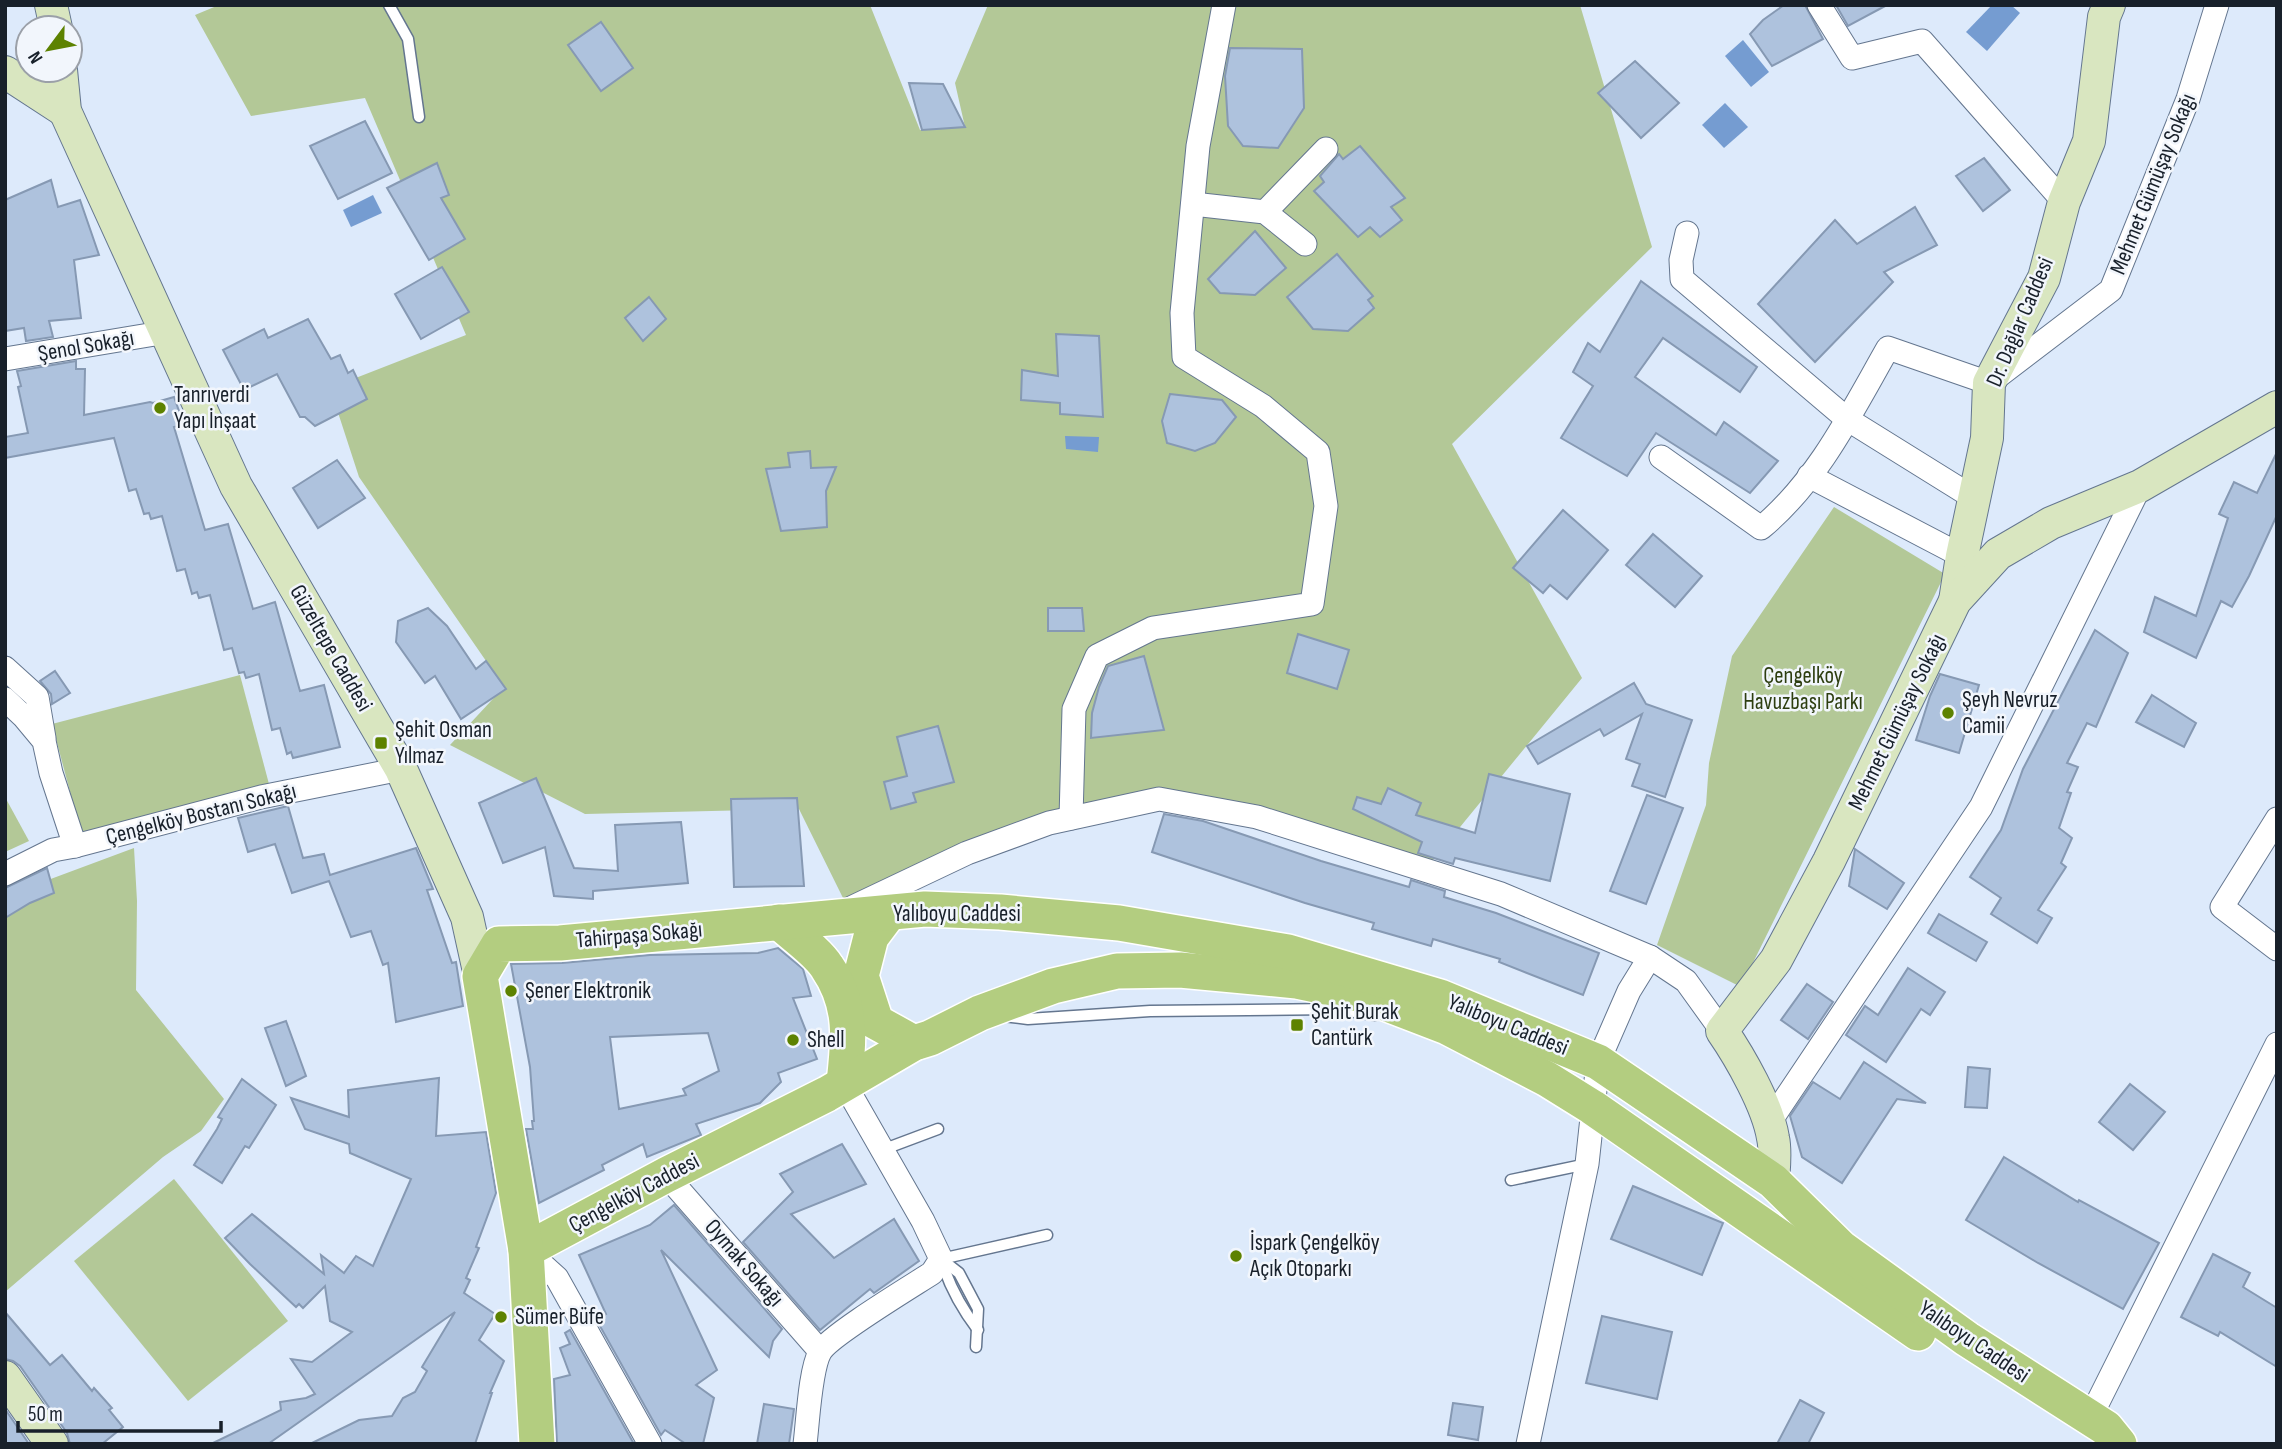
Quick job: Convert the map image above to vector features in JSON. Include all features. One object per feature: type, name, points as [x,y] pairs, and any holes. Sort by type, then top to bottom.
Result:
[{"type":"main road","name":"Yalıboyu Caddesi","points":[[779,922],[925,909],[1101,921],[1289,952],[1440,997],[1598,1062],[1773,1181],[1841,1248],[2090,1431]]},
{"type":"main road","points":[[888,913],[871,937],[861,976],[876,1023],[914,1043]]},
{"type":"main road","points":[[779,922],[827,966],[847,1008],[849,1037],[844,1083]]},
{"type":"main road","name":"Tahirpaşa Sokağı","points":[[499,943],[560,943],[779,922]]},
{"type":"main road","points":[[480,976],[499,943]]},
{"type":"main road","name":"Yalıboyu Caddesi","points":[[914,1043],[980,1013],[1052,986],[1117,971],[1180,970],[1297,981],[1364,995],[1447,1027],[1547,1079],[1592,1107],[1921,1335],[2090,1431],[2106,1428],[2119,1444]]},
{"type":"main road","name":"Güzeltepe Caddesi","points":[[480,976],[526,1250]]},
{"type":"main road","name":"Çengelköy Caddesi","points":[[526,1250],[666,1175],[827,1094],[914,1043]]},
{"type":"main road","points":[[526,1250],[537,1444]]},
{"type":"street","points":[[1071,818],[1074,709],[1097,656],[1153,628],[1312,604],[1326,506],[1318,452],[1263,406],[1184,357],[1182,313],[1198,146],[1224,5]]},
{"type":"street","points":[[1819,5],[1852,58],[1922,41],[2064,202]]},
{"type":"street","name":"Dr. Dağlar Caddesi","points":[[1955,601],[1987,438],[1989,383],[2043,278],[2064,202],[2089,141],[2104,17],[2109,5]]},
{"type":"street","name":"Mehmet Gümüşay Sokağı","points":[[1989,383],[2111,290],[2188,99],[2217,5]]},
{"type":"street","points":[[5,72],[65,111]]},
{"type":"street","points":[[62,84],[65,111]]},
{"type":"street","name":"Güzeltepe Caddesi","points":[[65,111],[236,485],[401,769],[467,917],[480,976]]},
{"type":"street","points":[[1265,212],[1326,149]]},
{"type":"street","points":[[1193,204],[1265,212],[1305,244]]},
{"type":"street","points":[[1688,233],[1681,260],[1682,279],[1847,419],[1974,498]]},
{"type":"street","name":"Şenol Sokağı","points":[[5,359],[167,332]]},
{"type":"street","points":[[1661,457],[1761,528],[1779,513],[1830,450],[1888,348],[1989,383]]},
{"type":"street","name":"Mehmet Gümüşay Sokağı","points":[[1722,1031],[1776,960],[1829,861],[1955,601],[1998,554],[2051,523],[2140,486],[2277,407]]},
{"type":"street","points":[[1808,477],[1962,556]]},
{"type":"street","points":[[1769,1124],[1981,807],[2140,486]]},
{"type":"street","points":[[5,668],[37,697],[51,773],[75,846]]},
{"type":"street","points":[[5,699],[44,741]]},
{"type":"street","name":"Çengelköy Bostanı Sokağı","points":[[5,874],[53,850],[261,797],[401,769]]},
{"type":"street","points":[[832,917],[967,853],[1049,823],[1158,799],[1257,817],[1502,894],[1650,957],[1686,981],[1741,1057],[1774,1139],[1773,1181]]},
{"type":"street","points":[[2277,819],[2222,908],[2277,949]]},
{"type":"street","points":[[467,917],[499,943]]},
{"type":"street","points":[[1528,1444],[1587,1164],[1598,1062],[1629,991],[1650,957]]},
{"type":"street","points":[[2090,1431],[2277,1044]]},
{"type":"street","points":[[805,1444],[820,1351],[932,1273],[941,1259],[844,1083]]},
{"type":"street","name":"Oymak Sokağı","points":[[666,1175],[820,1351]]},
{"type":"street","points":[[526,1250],[557,1278],[650,1444]]},
{"type":"street","points":[[5,1377],[52,1444]]},
{"type":"lane","points":[[389,5],[408,39],[419,117]]},
{"type":"lane","points":[[882,1150],[938,1129]]},
{"type":"lane","points":[[1511,1180],[1587,1164]]},
{"type":"lane","points":[[976,1347],[978,1329],[947,1281],[941,1259],[1047,1235]]},
{"type":"green space","points":[[219,5],[870,5],[920,130],[965,127],[955,83],[988,5],[1580,5],[1652,247],[1452,444],[1582,678],[1420,876],[1143,790],[844,900],[799,809],[585,814],[450,745],[504,687],[359,477],[330,388],[466,335],[365,98],[251,116],[195,15]]},
{"type":"green space","name":"Çengelköy Havuzbaşı Parkı","points":[[1834,507],[1945,574],[1741,987],[1657,945],[1706,805],[1709,763],[1732,656]]},
{"type":"green space","points":[[240,675],[269,784],[81,833],[52,724]]},
{"type":"green space","points":[[5,797],[29,841],[5,852]]},
{"type":"green space","points":[[134,848],[137,901],[136,990],[224,1099],[201,1131],[163,1157],[5,1292],[5,896]]},
{"type":"green space","points":[[174,1179],[288,1321],[188,1401],[74,1261]]},
{"type":"water","points":[[1992,5],[2011,5],[2020,13],[1987,51],[1966,32]]},
{"type":"water","points":[[1743,40],[1769,72],[1751,87],[1725,56]]},
{"type":"water","points":[[1725,103],[1748,127],[1724,148],[1702,125]]},
{"type":"water","points":[[373,195],[382,213],[351,227],[343,210]]},
{"type":"water","points":[[1065,436],[1099,437],[1098,452],[1066,449]]},
{"type":"building","points":[[1784,5],[1805,5],[1823,39],[1772,66],[1750,34],[1763,20]]},
{"type":"building","points":[[1836,5],[1887,5],[1848,26]]},
{"type":"building","points":[[601,22],[633,68],[601,91],[568,45]]},
{"type":"building","points":[[1230,48],[1302,49],[1304,108],[1278,148],[1243,146],[1228,126],[1225,76]]},
{"type":"building","points":[[1635,61],[1679,103],[1641,138],[1598,93]]},
{"type":"building","points":[[909,83],[943,84],[965,127],[922,130]]},
{"type":"building","points":[[365,121],[392,173],[338,199],[310,146]]},
{"type":"building","points":[[1360,146],[1405,198],[1391,207],[1402,220],[1380,237],[1370,227],[1358,237],[1314,191],[1324,182],[1320,176],[1339,154],[1343,159]]},
{"type":"building","points":[[1984,158],[2010,190],[1983,211],[1956,176]]},
{"type":"building","points":[[437,163],[449,195],[441,198],[465,239],[429,260],[387,188]]},
{"type":"building","points":[[51,180],[58,207],[80,200],[99,255],[74,260],[81,318],[49,321],[53,337],[26,341],[24,328],[5,331],[5,200]]},
{"type":"building","points":[[1915,207],[1937,245],[1884,272],[1893,282],[1815,362],[1758,304],[1835,220],[1857,244]]},
{"type":"building","points":[[1255,231],[1286,268],[1255,295],[1220,293],[1208,279]]},
{"type":"building","points":[[1337,254],[1373,296],[1368,300],[1374,308],[1348,331],[1313,329],[1287,297]]},
{"type":"building","points":[[442,267],[469,312],[421,339],[395,294]]},
{"type":"building","points":[[1641,281],[1757,367],[1740,392],[1663,338],[1635,377],[1716,435],[1724,422],[1778,461],[1750,493],[1656,433],[1627,476],[1561,438],[1593,386],[1573,372],[1588,343],[1600,352]]},
{"type":"building","points":[[649,297],[666,319],[643,341],[625,318]]},
{"type":"building","points":[[308,319],[331,359],[340,355],[348,373],[353,370],[367,399],[315,426],[305,417],[300,417],[277,374],[244,390],[223,350],[264,329],[268,338]]},
{"type":"building","points":[[1056,334],[1099,336],[1103,417],[1060,414],[1060,403],[1021,400],[1022,370],[1058,376]]},
{"type":"building","points":[[76,361],[76,369],[85,369],[84,415],[174,397],[184,425],[174,427],[205,530],[228,524],[253,609],[275,602],[300,691],[324,685],[340,747],[293,758],[291,752],[287,754],[280,728],[272,730],[259,674],[246,678],[244,672],[239,673],[232,648],[224,650],[210,595],[199,598],[197,592],[192,594],[185,569],[177,571],[162,516],[151,519],[149,513],[144,514],[136,489],[129,491],[114,438],[5,458],[5,437],[28,433],[17,371]]},
{"type":"building","points":[[1170,394],[1222,400],[1236,417],[1215,443],[1195,451],[1167,443],[1162,421]]},
{"type":"building","points":[[810,451],[811,468],[836,467],[826,491],[827,527],[781,531],[766,469],[790,467],[788,453]]},
{"type":"building","points":[[2277,452],[2277,515],[2232,607],[2221,601],[2196,658],[2144,632],[2155,597],[2196,616],[2228,518],[2219,514],[2234,482],[2257,493]]},
{"type":"building","points":[[337,460],[365,498],[318,528],[293,488]]},
{"type":"building","points":[[1563,510],[1608,550],[1567,599],[1550,585],[1543,593],[1513,568]]},
{"type":"building","points":[[1653,534],[1702,576],[1675,607],[1626,565]]},
{"type":"building","points":[[428,608],[447,626],[476,669],[486,661],[506,689],[461,719],[435,676],[425,683],[396,642],[398,621]]},
{"type":"building","points":[[1048,608],[1082,608],[1084,631],[1048,631]]},
{"type":"building","points":[[2095,630],[2128,653],[2096,727],[2087,723],[2067,763],[2078,767],[2067,792],[2071,793],[2059,828],[2072,838],[2061,863],[2066,867],[2038,910],[2052,918],[2037,943],[1991,914],[2001,898],[1970,877],[2001,830],[2023,769]]},
{"type":"building","points":[[1298,634],[1349,650],[1337,689],[1287,673]]},
{"type":"building","points":[[1144,656],[1164,730],[1091,738],[1092,713],[1108,666]]},
{"type":"building","points":[[55,671],[70,693],[52,704],[51,694],[40,681]]},
{"type":"building","name":"Şeyh Nevruz Camii","points":[[1940,674],[1979,685],[1959,753],[1916,740]]},
{"type":"building","points":[[1634,683],[1646,704],[1692,720],[1665,797],[1632,786],[1640,764],[1626,759],[1642,714],[1604,736],[1600,729],[1538,764],[1527,746]]},
{"type":"building","points":[[2152,695],[2196,723],[2184,747],[2136,722]]},
{"type":"building","points":[[938,726],[954,782],[913,793],[916,802],[891,809],[884,782],[907,776],[897,737]]},
{"type":"building","points":[[1489,774],[1570,794],[1550,881],[1455,858],[1453,864],[1418,853],[1422,842],[1353,809],[1357,797],[1381,804],[1388,788],[1421,803],[1416,815],[1475,833]]},
{"type":"building","points":[[536,778],[574,868],[618,871],[615,825],[681,822],[688,883],[593,891],[593,899],[554,896],[545,847],[503,863],[479,803]]},
{"type":"building","points":[[1647,795],[1683,808],[1646,904],[1610,891]]},
{"type":"building","points":[[797,798],[804,886],[734,887],[731,799]]},
{"type":"building","points":[[288,806],[303,858],[324,854],[330,875],[416,848],[433,889],[427,890],[452,963],[456,962],[463,1006],[396,1022],[388,963],[383,965],[371,931],[351,937],[329,881],[292,893],[275,844],[248,852],[238,818]]},
{"type":"building","points":[[1164,814],[1203,821],[1409,887],[1411,880],[1445,891],[1444,897],[1496,913],[1599,953],[1583,995],[1499,962],[1500,959],[1433,939],[1431,946],[1372,929],[1374,923],[1152,852]]},
{"type":"building","points":[[1855,849],[1904,883],[1887,909],[1849,886]]},
{"type":"building","points":[[47,868],[54,893],[5,918],[5,888]]},
{"type":"building","points":[[1939,914],[1987,942],[1976,961],[1928,933]]},
{"type":"building","points":[[778,948],[803,969],[811,996],[793,998],[817,1059],[778,1073],[781,1082],[760,1103],[696,1124],[701,1135],[647,1157],[643,1144],[602,1165],[604,1170],[539,1203],[526,1129],[533,1129],[534,1121],[530,1067],[511,964],[562,963],[650,955],[758,953]],"holes":[[[708,1033],[719,1071],[683,1089],[686,1095],[619,1109],[610,1037]]]},
{"type":"building","points":[[1908,968],[1945,992],[1930,1015],[1921,1009],[1886,1062],[1846,1035],[1865,1006],[1878,1015]]},
{"type":"building","points":[[1807,984],[1833,1002],[1808,1039],[1781,1020]]},
{"type":"building","points":[[286,1021],[306,1076],[286,1086],[265,1028]]},
{"type":"building","points":[[1864,1062],[1926,1103],[1897,1099],[1842,1183],[1802,1157],[1790,1116],[1813,1082],[1840,1099]]},
{"type":"building","points":[[1968,1067],[1990,1069],[1987,1108],[1965,1107]]},
{"type":"building","points":[[439,1078],[436,1136],[486,1132],[496,1193],[476,1247],[479,1248],[466,1278],[470,1280],[464,1293],[495,1314],[479,1340],[504,1361],[490,1393],[475,1444],[310,1444],[359,1420],[392,1416],[403,1398],[415,1392],[427,1371],[422,1367],[455,1312],[268,1444],[211,1444],[281,1410],[280,1402],[315,1394],[291,1359],[312,1362],[352,1332],[330,1321],[325,1286],[303,1308],[299,1304],[296,1307],[225,1238],[252,1214],[324,1274],[321,1255],[344,1273],[356,1256],[373,1266],[411,1179],[350,1153],[349,1144],[305,1129],[291,1098],[349,1117],[348,1090]]},
{"type":"building","points":[[242,1079],[276,1105],[249,1148],[245,1146],[222,1183],[194,1165],[217,1129],[222,1119],[218,1117]]},
{"type":"building","points":[[2130,1084],[2165,1112],[2133,1150],[2099,1122]]},
{"type":"building","points":[[842,1144],[866,1184],[791,1214],[834,1258],[894,1219],[919,1261],[874,1293],[870,1289],[820,1330],[743,1242],[793,1192],[780,1174]]},
{"type":"building","points":[[2004,1157],[2078,1202],[2079,1200],[2159,1243],[2123,1309],[1966,1220]]},
{"type":"building","points":[[1633,1186],[1723,1223],[1702,1275],[1611,1239]]},
{"type":"building","points":[[674,1205],[782,1329],[773,1341],[769,1357],[661,1250],[717,1370],[696,1385],[714,1398],[703,1444],[686,1444],[665,1430],[661,1435],[596,1319],[606,1314],[579,1255],[650,1225]]},
{"type":"building","points":[[2213,1254],[2250,1273],[2243,1287],[2277,1308],[2277,1367],[2220,1332],[2218,1336],[2181,1317]]},
{"type":"building","points":[[5,1312],[50,1365],[62,1355],[92,1391],[94,1388],[112,1408],[109,1410],[123,1427],[102,1444],[70,1444],[67,1433],[20,1366],[5,1359]]},
{"type":"building","points":[[1602,1316],[1672,1332],[1657,1399],[1586,1383]]},
{"type":"building","points":[[570,1330],[634,1444],[557,1444],[554,1379],[570,1375],[560,1348],[570,1344],[565,1333]]},
{"type":"building","points":[[1800,1400],[1824,1413],[1808,1444],[1777,1444]]},
{"type":"building","points":[[1453,1403],[1483,1407],[1478,1440],[1448,1435]]},
{"type":"building","points":[[764,1404],[794,1409],[789,1444],[757,1444]]},
{"type":"building","points":[[5,1409],[29,1444],[5,1444]]},
{"type":"place","name":"Tanrıverdi Yapı İnşaat","points":[[160,408]]},
{"type":"place","name":"Şeyh Nevruz Camii","points":[[1948,713]]},
{"type":"place","name":"Şehit Osman Yılmaz","points":[[381,743]]},
{"type":"place","name":"Şener Elektronik","points":[[511,991]]},
{"type":"place","name":"Şehit Burak Cantürk","points":[[1297,1025]]},
{"type":"place","name":"Shell","points":[[793,1040]]},
{"type":"place","name":"İspark Çengelköy Açık Otoparkı","points":[[1236,1256]]},
{"type":"place","name":"Sümer Büfe","points":[[501,1317]]}]
